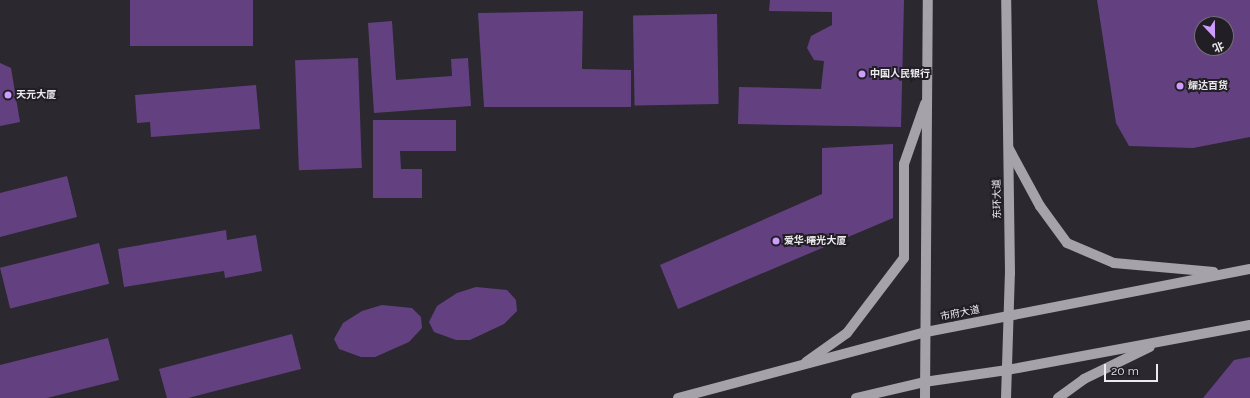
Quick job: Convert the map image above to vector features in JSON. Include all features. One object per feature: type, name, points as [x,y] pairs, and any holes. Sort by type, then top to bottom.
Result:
[{"type":"main road","points":[[925,398],[928,0]]},
{"type":"main road","name":"东环大道","points":[[1006,0],[1009,316],[1006,398]]},
{"type":"main road","points":[[800,367],[847,333],[880,293],[904,258],[904,164],[927,96]]},
{"type":"main road","points":[[1008,147],[1040,206],[1067,243],[1114,263],[1226,273]]},
{"type":"main road","name":"市府大道","points":[[678,398],[800,367],[926,332],[1250,269]]},
{"type":"main road","points":[[856,398],[924,382],[1007,370],[1250,325]]},
{"type":"main road","points":[[1058,398],[1084,379],[1162,341]]},
{"type":"building","points":[[130,0],[253,0],[253,46],[130,46]]},
{"type":"building","name":"中国人民银行","points":[[770,0],[904,0],[901,127],[738,124],[739,87],[821,89],[824,61],[814,60],[807,48],[811,36],[832,25],[832,12],[769,11]]},
{"type":"building","name":"耀达百货","points":[[1097,0],[1250,0],[1250,137],[1193,148],[1129,146],[1116,123]]},
{"type":"building","points":[[583,11],[582,69],[631,70],[631,107],[484,107],[478,13]]},
{"type":"building","points":[[717,14],[719,104],[635,105],[633,15]]},
{"type":"building","points":[[392,21],[396,80],[452,76],[451,59],[468,58],[471,106],[374,113],[368,23]]},
{"type":"building","points":[[358,58],[362,168],[299,170],[295,60]]},
{"type":"building","name":"天元大厦","points":[[0,63],[11,68],[20,122],[0,126]]},
{"type":"building","points":[[256,85],[260,129],[151,137],[150,122],[137,123],[135,95]]},
{"type":"building","points":[[373,120],[456,120],[456,151],[400,151],[401,169],[422,169],[422,198],[373,198]]},
{"type":"building","name":"爱华·曙光大厦","points":[[893,144],[893,218],[678,309],[660,265],[822,194],[822,148]]},
{"type":"building","points":[[67,176],[77,217],[0,237],[0,193]]},
{"type":"building","points":[[226,230],[227,240],[256,235],[262,271],[225,278],[224,271],[124,287],[118,249]]},
{"type":"building","points":[[99,243],[109,284],[10,308],[0,268]]},
{"type":"building","points":[[476,287],[507,290],[516,300],[517,311],[504,324],[470,340],[456,340],[434,332],[429,322],[437,306],[457,293]]},
{"type":"building","points":[[382,305],[412,308],[421,317],[422,328],[409,342],[375,357],[361,357],[339,349],[334,339],[343,323],[362,311]]},
{"type":"building","points":[[292,334],[301,369],[188,398],[167,398],[159,369]]},
{"type":"building","points":[[108,338],[119,380],[47,398],[0,398],[0,365]]},
{"type":"building","points":[[1250,357],[1250,398],[1203,398],[1234,360]]},
{"type":"place","name":"中国人民银行","points":[[862,74]]},
{"type":"place","name":"耀达百货","points":[[1180,86]]},
{"type":"place","name":"天元大厦","points":[[8,95]]},
{"type":"place","name":"爱华·曙光大厦","points":[[776,241]]}]
